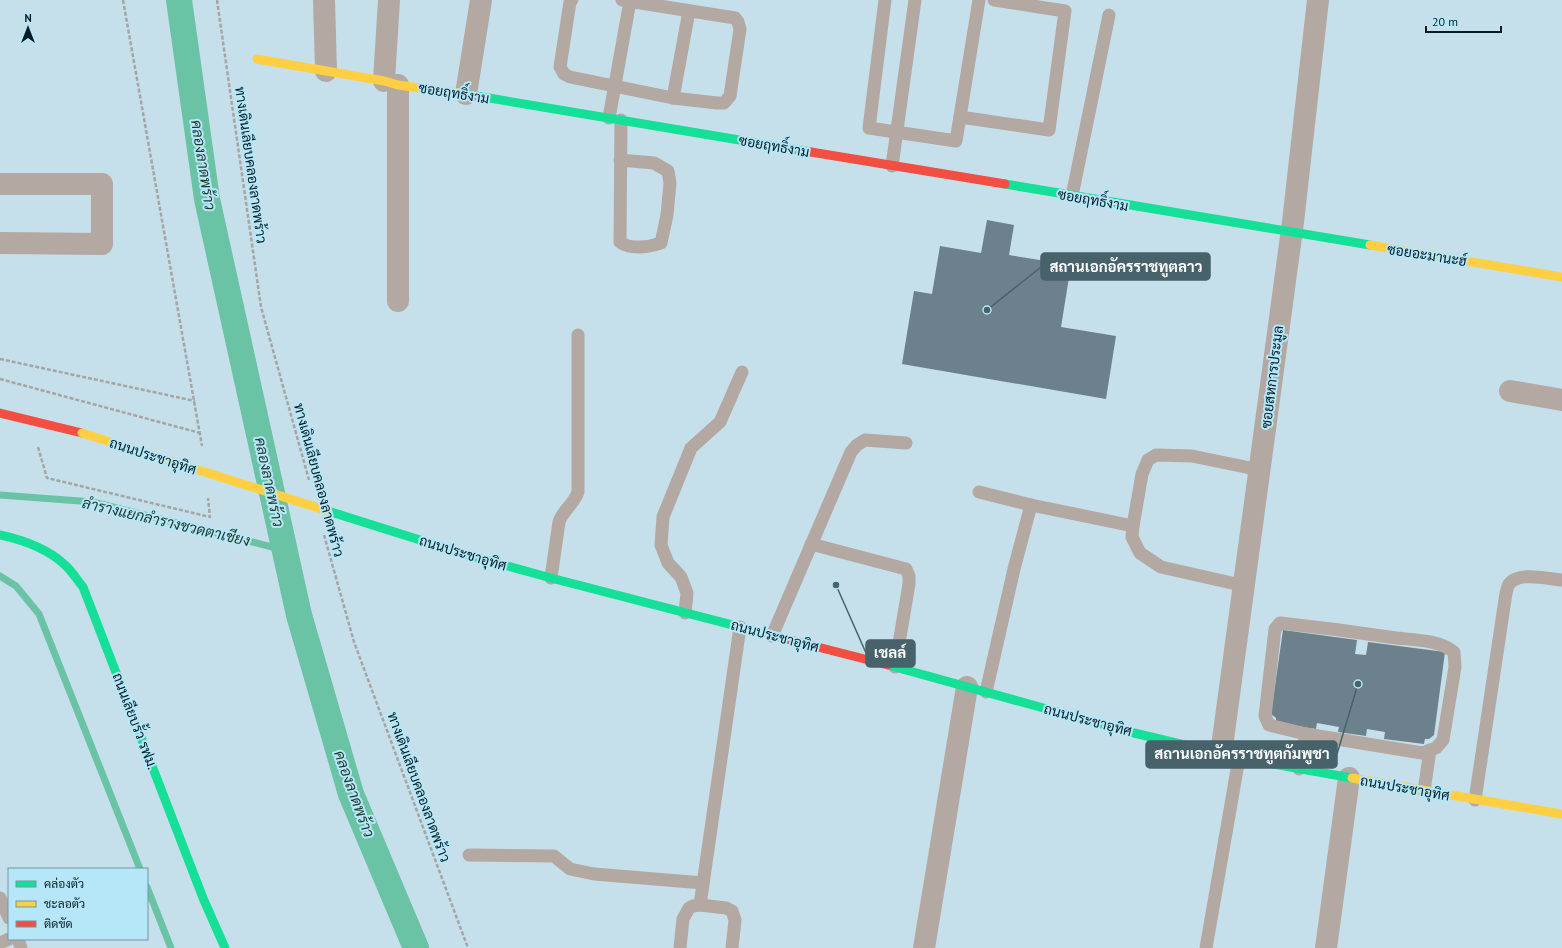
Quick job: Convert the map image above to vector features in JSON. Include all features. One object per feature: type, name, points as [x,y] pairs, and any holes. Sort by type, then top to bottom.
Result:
[{"type":"street","points":[[324,0],[326,71]]},
{"type":"street","points":[[389,0],[398,300]]},
{"type":"street","points":[[466,94],[481,0]]},
{"type":"street","name":"ซอยสหการประมูล","points":[[1230,756],[1245,586],[1291,233],[1318,0]]},
{"type":"street","name":"ซอยฤทธิ์งาม","points":[[257,59],[391,83],[466,94],[1291,233]]},
{"type":"street","points":[[0,184],[102,184],[102,244],[0,243]]},
{"type":"street","name":"ซอยอะมานะฮ์","points":[[1291,233],[1562,277]]},
{"type":"street","points":[[1510,391],[1562,400]]},
{"type":"street","name":"ถนนประชาอุทิศ","points":[[0,414],[82,433],[461,553],[684,613],[895,667],[1130,732],[1230,756],[1562,814]]},
{"type":"street","name":"ถนนเลียบรั้ว รฟม.","points":[[0,535],[8,536],[50,555],[65,565],[83,587],[203,898],[225,948]]},
{"type":"street","points":[[924,948],[976,689]]},
{"type":"street","points":[[1326,948],[1350,778]]},
{"type":"lane","points":[[572,0],[570,2],[560,67],[564,74],[570,77],[614,86],[673,98],[724,103],[730,96],[740,30],[738,22],[735,18],[626,1],[614,86],[615,119],[620,160],[620,242],[632,246],[646,246],[661,243],[667,215],[670,182],[668,171],[654,163],[620,160]]},
{"type":"lane","points":[[885,0],[869,128],[956,141],[979,0]]},
{"type":"lane","points":[[892,166],[915,0]]},
{"type":"lane","points":[[960,117],[1049,130],[1065,11],[994,0]]},
{"type":"lane","points":[[673,98],[689,11]]},
{"type":"lane","points":[[1072,196],[1109,16]]},
{"type":"lane","points":[[551,578],[561,515],[574,501],[578,492],[578,335]]},
{"type":"lane","points":[[684,613],[687,593],[681,577],[668,562],[661,545],[663,517],[691,448],[720,422],[742,372]]},
{"type":"lane","points":[[772,636],[851,452],[857,444],[865,440],[906,443]]},
{"type":"lane","points":[[1245,586],[1161,567],[1140,553],[1132,537],[1132,526],[1142,474],[1148,460],[1156,455],[1192,456],[1260,470]]},
{"type":"lane","points":[[979,492],[1031,505],[1132,526]]},
{"type":"lane","points":[[976,689],[1031,505]]},
{"type":"lane","points":[[811,544],[906,569],[909,576],[909,584],[895,667]]},
{"type":"lane","points":[[1475,800],[1506,593],[1509,585],[1516,579],[1524,576],[1562,580]]},
{"type":"lane","points":[[1280,623],[1434,643],[1448,647],[1454,652],[1455,667],[1443,740],[1436,748],[1422,753],[1306,734],[1269,726],[1265,716],[1275,628],[1280,623]]},
{"type":"lane","points":[[700,905],[740,627]]},
{"type":"lane","points":[[1299,769],[1306,734]]},
{"type":"lane","points":[[1424,791],[1430,750]]},
{"type":"lane","points":[[1206,948],[1230,756]]},
{"type":"lane","points":[[469,855],[554,856],[570,869],[594,874],[704,883]]},
{"type":"lane","points":[[0,898],[8,916]]},
{"type":"lane","points":[[680,948],[685,914],[689,908],[700,905],[726,908],[732,911],[735,920],[732,948]]},
{"type":"path","points":[[123,0],[195,401],[202,448]]},
{"type":"path","name":"ทางเดินเลียบคลองลาดพร้าว","points":[[217,0],[261,307],[310,482]]},
{"type":"path","points":[[0,358],[195,401]]},
{"type":"path","points":[[0,379],[200,433]]},
{"type":"path","points":[[30,421],[47,478],[210,517],[208,494]]},
{"type":"path","name":"ทางเดินเลียบคลองลาดพร้าว","points":[[322,528],[354,642],[468,948]]},
{"type":"building","points":[[987,220],[1014,225],[1009,255],[1071,265],[1061,327],[1116,336],[1106,399],[902,364],[914,291],[932,294],[940,246],[981,253]]},
{"type":"building","points":[[1283,630],[1357,640],[1355,654],[1366,655],[1368,642],[1445,652],[1434,735],[1429,739],[1425,739],[1424,744],[1384,739],[1385,732],[1367,729],[1366,736],[1338,732],[1339,727],[1317,723],[1316,729],[1276,723],[1276,718],[1271,714]]},
{"type":"waterway","name":"คลองลาดพร้าว","points":[[179,0],[207,199],[299,615],[351,794],[416,948]]},
{"type":"waterway","name":"ลำรางแยกลำรางชวดตาเชียง","points":[[0,495],[93,502],[284,550]]},
{"type":"waterway","points":[[0,576],[16,586],[39,614],[140,868]]},
{"type":"waterway","points":[[148,890],[171,948]]},
{"type":"traffic: fast","points":[[465,94],[811,152]]},
{"type":"traffic: fast","points":[[1005,184],[1370,245]]},
{"type":"traffic: fast","points":[[328,511],[461,553]]},
{"type":"traffic: fast","points":[[0,535],[26,542],[51,554],[68,567],[83,587],[203,898],[225,948]]},
{"type":"traffic: fast","points":[[461,553],[767,634]]},
{"type":"traffic: fast","points":[[888,665],[1130,732],[1239,758],[1352,778]]},
{"type":"traffic: slow","points":[[257,59],[384,81],[398,85],[465,94]]},
{"type":"traffic: slow","points":[[1370,245],[1562,277]]},
{"type":"traffic: slow","points":[[82,433],[328,511]]},
{"type":"traffic: slow","points":[[1352,778],[1562,814]]},
{"type":"traffic: jam","points":[[811,152],[1005,184]]},
{"type":"traffic: jam","points":[[0,413],[82,433]]},
{"type":"traffic: jam","points":[[767,634],[888,665]]},
{"type":"place","name":"สถานเอกอัครราชทูตลาว","points":[[987,310]]},
{"type":"place","name":"เชลล์","points":[[836,585]]},
{"type":"place","name":"สถานเอกอัครราชทูตกัมพูชา","points":[[1358,684]]}]
